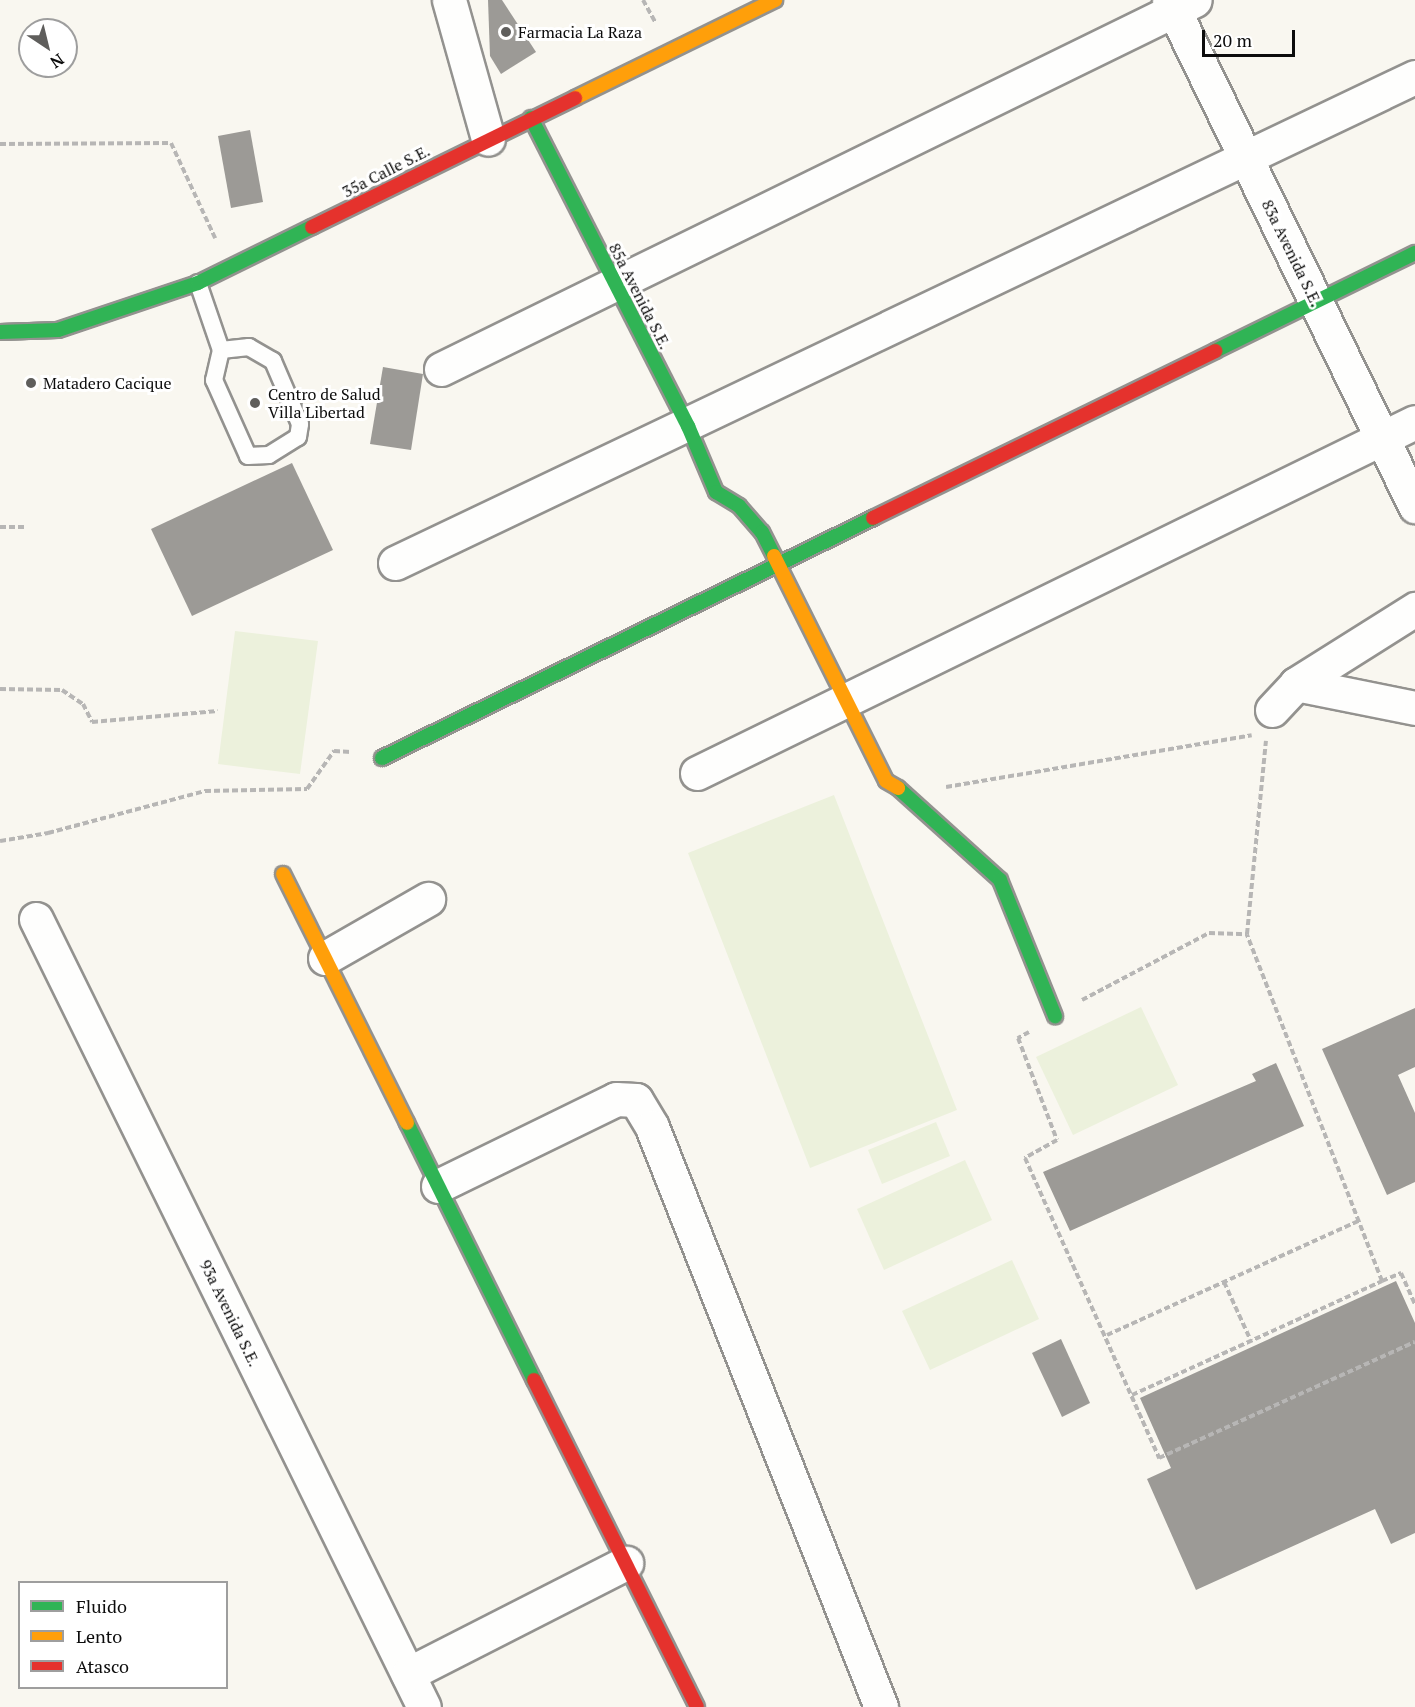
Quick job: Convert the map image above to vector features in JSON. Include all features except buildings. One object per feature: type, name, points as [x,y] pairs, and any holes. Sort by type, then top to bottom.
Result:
[{"type":"street","points":[[449,0],[488,139]]},
{"type":"street","name":"35a Calle S.E.","points":[[0,332],[58,330],[198,283],[775,0]]},
{"type":"street","points":[[441,369],[1179,4]]},
{"type":"street","name":"83a Avenida S.E.","points":[[1179,4],[1246,159],[1415,507]]},
{"type":"street","points":[[395,563],[687,426],[1415,77]]},
{"type":"street","name":"85a Avenida S.E.","points":[[531,118],[687,426],[716,492],[747,514],[779,563]]},
{"type":"street","points":[[382,758],[1415,253]]},
{"type":"street","points":[[697,773],[1415,422]]},
{"type":"street","points":[[779,563],[886,781],[907,794],[1000,880],[1055,1016]]},
{"type":"street","points":[[1270,722],[1296,684],[1415,609]]},
{"type":"street","points":[[1296,684],[1415,708]]},
{"type":"street","points":[[283,874],[697,1707]]},
{"type":"street","points":[[325,958],[428,898]]},
{"type":"street","name":"93a Avenida S.E.","points":[[36,919],[424,1707]]},
{"type":"street","points":[[438,1186],[616,1099],[636,1100],[652,1127],[881,1707]]},
{"type":"street","points":[[408,1674],[626,1563]]},
{"type":"lane","points":[[198,283],[221,350],[214,380],[248,456],[269,455],[297,437],[300,424],[273,361],[249,347],[221,350]]},
{"type":"path","points":[[0,144],[171,143],[229,269]]},
{"type":"path","points":[[0,527],[27,527]]},
{"type":"path","points":[[0,688],[63,690],[83,704],[92,722],[218,711]]},
{"type":"path","points":[[907,794],[1270,722],[1248,934],[1382,1281]]},
{"type":"path","points":[[0,841],[48,833],[205,791],[307,789],[334,751],[382,758]]},
{"type":"path","points":[[1248,934],[1209,933],[1124,975],[1018,1038],[1057,1140],[1025,1158],[1107,1336],[1159,1458],[1415,1342]]},
{"type":"path","points":[[1107,1336],[1358,1221]]},
{"type":"path","points":[[1132,1395],[1401,1274],[1415,1305]]},
{"type":"path","points":[[1224,1282],[1251,1341]]},
{"type":"green space","points":[[235,631],[318,641],[300,774],[218,764]]},
{"type":"green space","points":[[834,795],[957,1110],[810,1168],[688,853]]},
{"type":"green space","points":[[1141,1007],[1178,1085],[1073,1135],[1036,1057]]},
{"type":"green space","points":[[936,1122],[950,1156],[882,1184],[868,1150]]},
{"type":"green space","points":[[965,1160],[992,1220],[884,1270],[857,1209]]},
{"type":"green space","points":[[1012,1260],[1039,1319],[930,1370],[902,1311]]},
{"type":"traffic: fast","points":[[531,118],[688,426],[716,492],[739,506],[762,532],[774,556]]},
{"type":"traffic: fast","points":[[0,332],[58,330],[198,283],[312,227]]},
{"type":"traffic: fast","points":[[1215,351],[1415,253]]},
{"type":"traffic: fast","points":[[382,758],[873,518]]},
{"type":"traffic: fast","points":[[898,788],[1000,880],[1055,1016]]},
{"type":"traffic: fast","points":[[407,1123],[534,1380]]},
{"type":"traffic: slow","points":[[575,98],[775,0]]},
{"type":"traffic: slow","points":[[774,556],[886,781],[898,788]]},
{"type":"traffic: slow","points":[[283,874],[407,1123]]},
{"type":"traffic: jam","points":[[312,227],[575,98]]},
{"type":"traffic: jam","points":[[873,518],[1215,351]]},
{"type":"traffic: jam","points":[[534,1380],[697,1707]]},
{"type":"place","name":"Farmacia La Raza","points":[[506,32]]},
{"type":"place","name":"Matadero Cacique","points":[[31,383]]},
{"type":"place","name":"Centro de Salud Villa Libertad","points":[[255,403]]}]
